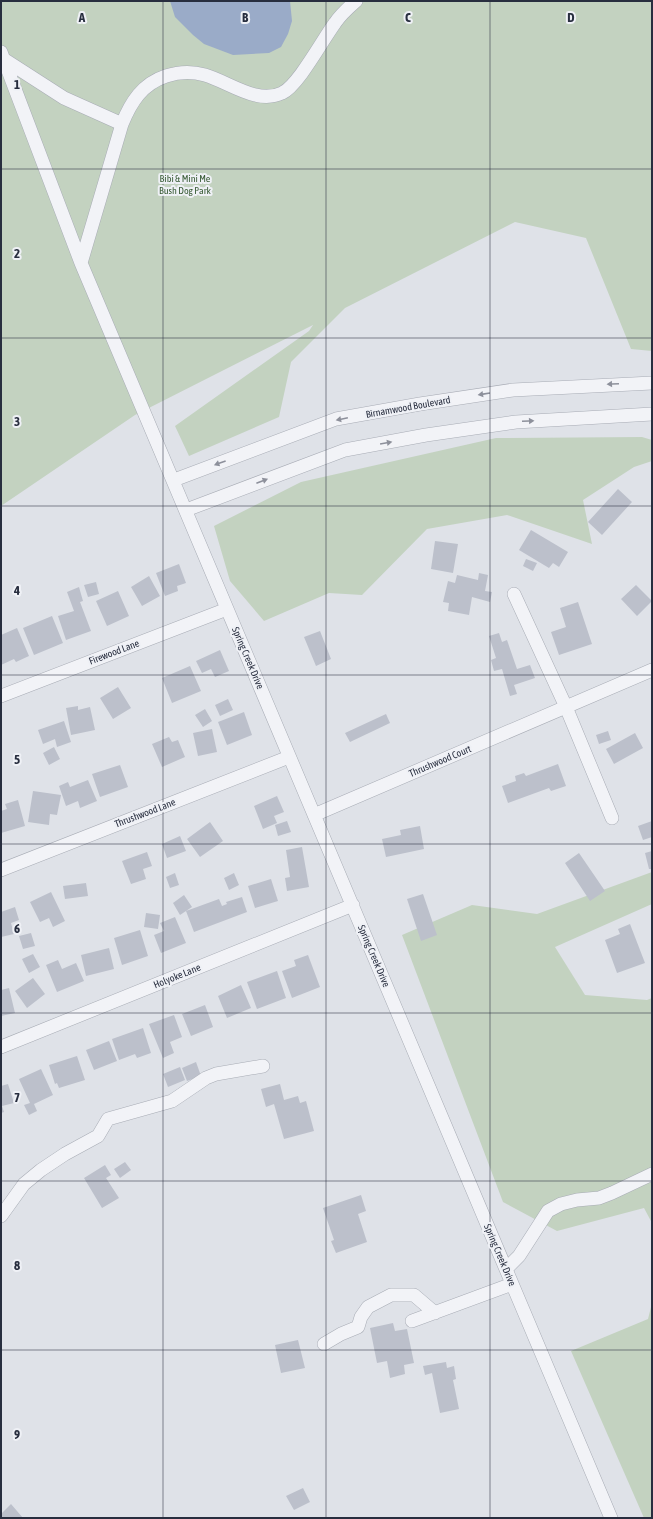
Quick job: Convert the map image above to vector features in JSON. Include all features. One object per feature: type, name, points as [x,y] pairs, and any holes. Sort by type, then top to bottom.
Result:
[{"type":"street","points":[[82,263],[122,124],[134,99],[159,78],[181,72],[194,72],[204,75],[261,97],[271,97],[282,94],[289,89],[299,77],[342,14],[356,1]]},
{"type":"street","points":[[3,56],[64,98],[122,124]]},
{"type":"street","name":"Spring Creek Drive","points":[[3,56],[82,263],[136,395],[174,480],[289,757],[353,905],[611,1518]]},
{"type":"street","name":"Birnamwood Boulevard","points":[[174,480],[336,419],[420,404],[513,390],[652,383]]},
{"type":"street","points":[[186,510],[345,450],[426,435],[516,422],[652,414]]},
{"type":"street","points":[[514,594],[566,706],[612,818]]},
{"type":"street","name":"Firewood Lane","points":[[1,696],[227,609]]},
{"type":"street","name":"Thrushwood Court","points":[[314,815],[652,670]]},
{"type":"street","name":"Thrushwood Lane","points":[[1,870],[289,757]]},
{"type":"street","name":"Holyoke Lane","points":[[1,1046],[353,905]]},
{"type":"street","points":[[1,1216],[24,1184],[41,1170],[65,1154],[98,1136],[108,1119],[172,1101],[206,1078],[216,1074],[263,1066]]},
{"type":"street","points":[[506,1269],[519,1256],[548,1211],[561,1204],[578,1200],[599,1198],[612,1194],[652,1174]]},
{"type":"street","points":[[412,1321],[512,1284]]},
{"type":"street","points":[[324,1344],[341,1334],[358,1327],[361,1317],[368,1307],[391,1295],[414,1295],[434,1313]]},
{"type":"green space","name":"Bibi & Mini Me Bush Dog Park","points":[[1,1],[652,1],[652,351],[631,349],[586,238],[515,222],[345,308],[291,362],[279,417],[189,456],[175,426],[309,331],[313,325],[135,415],[1,506]]},
{"type":"green space","points":[[642,437],[652,440],[652,461],[634,467],[583,500],[592,544],[507,515],[427,529],[362,595],[329,593],[264,621],[230,581],[214,526],[301,482],[496,438]]},
{"type":"green space","points":[[652,872],[652,904],[555,947],[585,995],[647,1000],[652,998],[652,1223],[644,1208],[557,1231],[503,1202],[402,935],[472,905],[537,914]]},
{"type":"green space","points":[[652,1303],[652,1518],[644,1518],[571,1351],[648,1319]]},
{"type":"water","points":[[170,1],[290,1],[292,21],[288,34],[281,47],[269,53],[233,55],[204,44],[193,35],[175,17]]},
{"type":"building","points":[[618,489],[632,502],[602,535],[588,522]]},
{"type":"building","points":[[531,530],[568,552],[559,567],[553,563],[549,568],[519,550]]},
{"type":"building","points":[[435,541],[458,544],[453,573],[431,569]]},
{"type":"building","points":[[526,559],[537,563],[533,571],[523,566]]},
{"type":"building","points":[[179,564],[186,583],[177,586],[178,591],[165,596],[156,573]]},
{"type":"building","points":[[479,573],[488,575],[485,591],[492,592],[490,602],[472,597],[469,615],[448,611],[449,603],[443,602],[448,581],[455,583],[457,575],[478,580]]},
{"type":"building","points":[[149,576],[160,596],[142,606],[131,587]]},
{"type":"building","points":[[96,582],[99,594],[88,597],[84,585]]},
{"type":"building","points":[[636,585],[652,601],[637,616],[621,599]]},
{"type":"building","points":[[79,587],[83,601],[80,602],[91,631],[66,640],[58,616],[74,611],[67,592]]},
{"type":"building","points":[[118,591],[129,616],[107,626],[96,601]]},
{"type":"building","points":[[578,602],[592,644],[559,655],[551,632],[566,627],[560,608]]},
{"type":"building","points":[[52,616],[63,643],[34,655],[23,628]]},
{"type":"building","points":[[17,628],[29,656],[16,662],[14,659],[1,665],[1,635]]},
{"type":"building","points":[[320,631],[331,659],[316,666],[304,637]]},
{"type":"building","points":[[499,633],[502,642],[507,640],[517,669],[530,665],[535,678],[514,685],[517,694],[510,696],[502,669],[494,671],[491,660],[496,658],[489,636]]},
{"type":"building","points":[[220,650],[229,671],[215,677],[211,669],[202,673],[196,661]]},
{"type":"building","points":[[190,666],[201,691],[172,703],[162,678]]},
{"type":"building","points":[[118,687],[131,708],[113,719],[100,698]]},
{"type":"building","points":[[228,699],[233,710],[220,716],[215,705]]},
{"type":"building","points":[[78,706],[78,710],[90,707],[95,730],[71,735],[66,708]]},
{"type":"building","points":[[205,709],[212,721],[203,727],[195,715]]},
{"type":"building","points":[[244,712],[252,735],[227,745],[218,722]]},
{"type":"building","points":[[386,714],[390,723],[350,742],[345,733]]},
{"type":"building","points":[[64,721],[71,742],[57,747],[55,739],[43,744],[38,730]]},
{"type":"building","points":[[212,729],[217,752],[198,756],[193,733]]},
{"type":"building","points":[[608,731],[611,740],[599,744],[596,735]]},
{"type":"building","points":[[635,733],[643,748],[614,764],[606,749]]},
{"type":"building","points":[[169,737],[172,742],[178,740],[185,757],[162,767],[152,744]]},
{"type":"building","points":[[54,747],[60,759],[49,765],[43,753]]},
{"type":"building","points":[[558,764],[566,786],[551,791],[549,788],[508,803],[502,786],[516,781],[515,776],[524,773],[526,776]]},
{"type":"building","points":[[120,765],[128,787],[100,797],[92,774]]},
{"type":"building","points":[[88,780],[97,801],[80,808],[78,801],[66,806],[59,786],[68,782],[70,787]]},
{"type":"building","points":[[33,791],[61,795],[57,815],[50,814],[49,825],[28,822]]},
{"type":"building","points":[[277,796],[284,812],[274,816],[277,823],[263,829],[254,806]]},
{"type":"building","points":[[18,800],[25,826],[1,833],[1,811],[7,809],[5,804]]},
{"type":"building","points":[[287,821],[291,832],[278,836],[275,825]]},
{"type":"building","points":[[652,821],[652,837],[643,840],[638,826]]},
{"type":"building","points":[[210,822],[223,841],[200,857],[187,839]]},
{"type":"building","points":[[420,826],[424,849],[386,857],[382,839],[401,835],[400,830]]},
{"type":"building","points":[[180,836],[186,851],[167,858],[162,844]]},
{"type":"building","points":[[302,847],[309,887],[287,891],[285,878],[290,877],[286,850]]},
{"type":"building","points":[[652,851],[652,869],[649,869],[645,853]]},
{"type":"building","points":[[147,852],[152,866],[143,869],[146,879],[131,884],[122,861]]},
{"type":"building","points":[[579,853],[605,891],[590,901],[565,863]]},
{"type":"building","points":[[175,873],[179,885],[170,888],[166,877]]},
{"type":"building","points":[[234,873],[239,885],[229,890],[224,878]]},
{"type":"building","points":[[271,879],[278,901],[255,908],[248,886]]},
{"type":"building","points":[[86,883],[88,896],[65,899],[63,886]]},
{"type":"building","points":[[51,892],[65,921],[53,927],[49,918],[40,922],[30,902]]},
{"type":"building","points":[[423,894],[437,935],[421,941],[407,899]]},
{"type":"building","points":[[184,895],[192,907],[180,915],[173,903]]},
{"type":"building","points":[[242,897],[247,912],[194,932],[186,911],[219,899],[222,906],[227,904],[226,902]]},
{"type":"building","points":[[15,907],[19,920],[11,923],[14,934],[1,937],[1,912]]},
{"type":"building","points":[[146,913],[160,915],[158,929],[144,927]]},
{"type":"building","points":[[175,917],[186,943],[161,953],[154,935],[164,931],[160,923]]},
{"type":"building","points":[[630,924],[645,963],[617,973],[605,940],[620,934],[618,929]]},
{"type":"building","points":[[140,930],[148,956],[122,965],[114,938]]},
{"type":"building","points":[[31,933],[35,946],[23,949],[19,936]]},
{"type":"building","points":[[109,948],[114,969],[86,976],[81,955]]},
{"type":"building","points":[[33,954],[40,967],[29,973],[22,959]]},
{"type":"building","points":[[308,955],[320,987],[292,998],[282,971],[296,966],[294,960]]},
{"type":"building","points":[[58,960],[62,969],[76,963],[84,981],[57,992],[46,965]]},
{"type":"building","points":[[277,971],[286,998],[257,1009],[247,982]]},
{"type":"building","points":[[33,978],[45,994],[27,1008],[15,991]]},
{"type":"building","points":[[241,985],[251,1008],[227,1018],[218,996]]},
{"type":"building","points":[[9,988],[15,1013],[1,1016],[1,990]]},
{"type":"building","points":[[205,1005],[213,1027],[191,1036],[182,1014]]},
{"type":"building","points":[[174,1015],[182,1037],[170,1042],[174,1053],[163,1058],[149,1024]]},
{"type":"building","points":[[143,1028],[151,1053],[137,1058],[135,1054],[119,1060],[112,1039]]},
{"type":"building","points":[[109,1041],[117,1061],[94,1070],[86,1050]]},
{"type":"building","points":[[77,1056],[85,1080],[59,1088],[57,1083],[55,1084],[49,1065]]},
{"type":"building","points":[[196,1062],[201,1076],[187,1081],[182,1068]]},
{"type":"building","points":[[180,1067],[185,1080],[168,1087],[163,1074]]},
{"type":"building","points":[[41,1069],[53,1095],[34,1104],[37,1111],[29,1115],[24,1105],[30,1103],[19,1079]]},
{"type":"building","points":[[8,1084],[14,1103],[2,1106],[4,1112],[1,1113],[1,1086]]},
{"type":"building","points":[[280,1084],[284,1100],[298,1096],[300,1103],[306,1101],[314,1131],[284,1139],[274,1104],[266,1107],[261,1089]]},
{"type":"building","points":[[125,1162],[131,1170],[120,1178],[114,1169]]},
{"type":"building","points":[[105,1165],[111,1175],[106,1178],[119,1198],[102,1208],[84,1178]]},
{"type":"building","points":[[361,1195],[366,1211],[358,1214],[367,1242],[336,1253],[331,1241],[334,1240],[323,1208]]},
{"type":"building","points":[[393,1323],[395,1331],[407,1329],[414,1363],[404,1365],[405,1374],[390,1378],[387,1361],[377,1363],[370,1328]]},
{"type":"building","points":[[298,1340],[305,1368],[281,1373],[275,1345]]},
{"type":"building","points":[[446,1362],[447,1368],[454,1366],[456,1379],[453,1380],[459,1409],[440,1413],[432,1373],[425,1375],[423,1366]]},
{"type":"building","points":[[303,1488],[310,1502],[294,1510],[286,1496]]},
{"type":"building","points":[[11,1504],[23,1518],[1,1518],[1,1514]]}]
